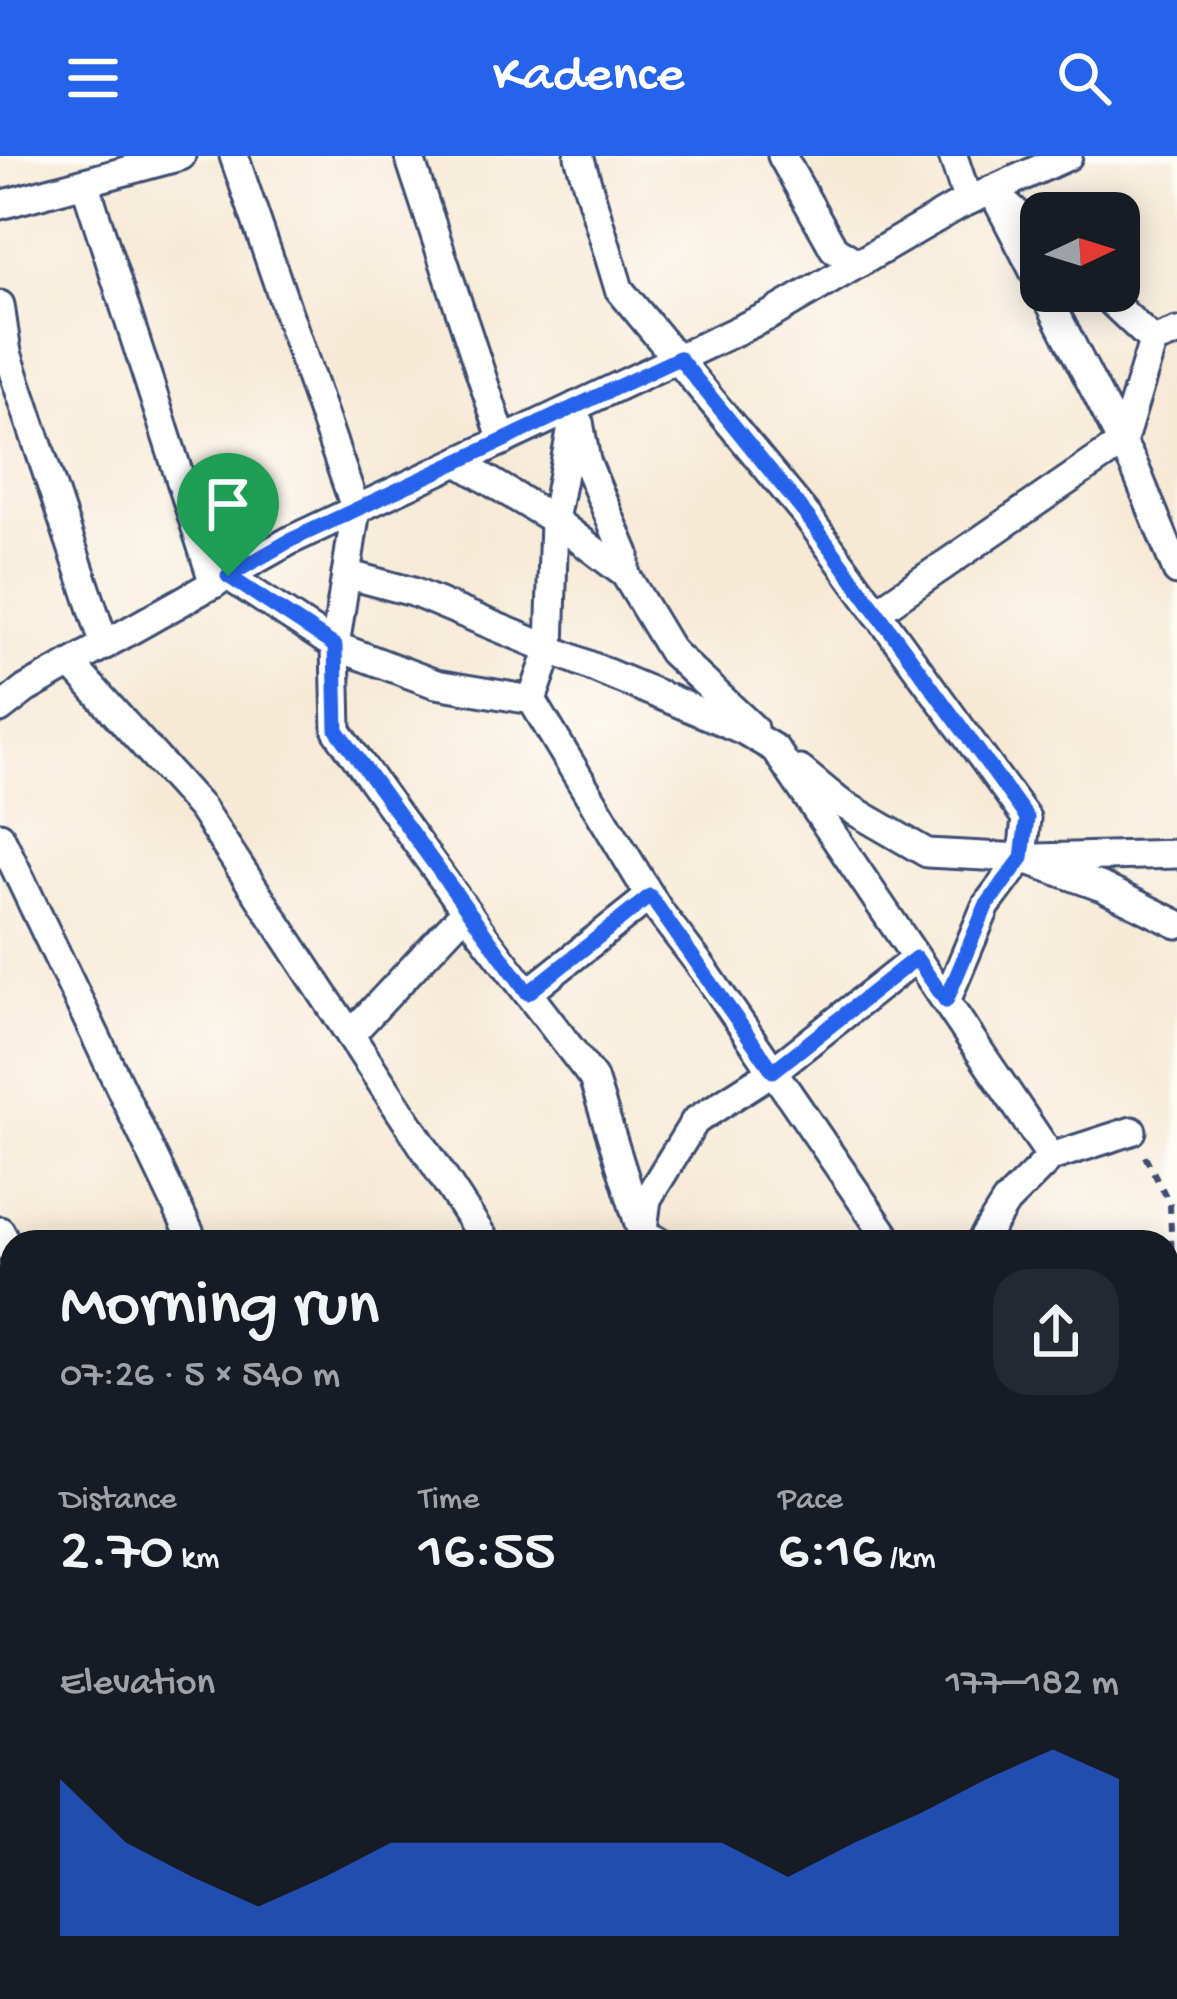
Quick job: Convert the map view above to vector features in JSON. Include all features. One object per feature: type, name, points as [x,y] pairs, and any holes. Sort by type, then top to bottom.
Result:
[{"type":"street","points":[[0,205],[181,156]]},
{"type":"street","points":[[234,156],[356,510],[335,646],[337,730],[593,1078],[648,1230]]},
{"type":"street","points":[[409,156],[502,441]]},
{"type":"street","points":[[579,156],[619,289],[807,516],[1027,818],[1022,858],[986,906],[946,1001]]},
{"type":"street","points":[[782,156],[834,249],[858,264]]},
{"type":"street","points":[[953,156],[1020,254]]},
{"type":"street","points":[[0,710],[26,689],[221,580],[356,510],[770,315],[980,196],[1068,156]]},
{"type":"street","points":[[85,183],[221,580],[335,646],[436,684],[532,700],[650,896],[882,1230]]},
{"type":"street","points":[[980,196],[1020,222]]},
{"type":"street","points":[[0,305],[3,354],[105,646]]},
{"type":"street","points":[[1055,312],[1123,443],[1177,571]]},
{"type":"street","points":[[876,612],[1123,443],[1165,336],[1130,312]]},
{"type":"street","points":[[532,700],[550,650],[554,520],[576,406]]},
{"type":"street","points":[[576,406],[586,461],[626,554],[625,574]]},
{"type":"street","points":[[458,462],[554,520],[625,574],[672,652],[775,749],[839,802],[927,853],[1022,858],[1177,854]]},
{"type":"street","points":[[346,574],[413,592],[743,730],[775,749],[1051,1156]]},
{"type":"street","points":[[71,664],[201,808],[478,1230]]},
{"type":"street","points":[[0,836],[188,1230]]},
{"type":"street","points":[[1022,858],[1102,887],[1177,924]]},
{"type":"street","points":[[528,993],[650,896]]},
{"type":"street","points":[[350,1035],[466,911]]},
{"type":"street","points":[[650,1230],[647,1199],[695,1121],[773,1071],[916,958]]},
{"type":"street","points":[[988,1230],[1006,1202],[1051,1156],[1132,1131]]},
{"type":"route","points":[[679,358],[807,516],[1027,818],[1022,858],[986,906],[946,1001],[916,958],[773,1071],[650,896],[528,993],[337,730],[335,646],[228,576],[291,540],[679,358]]}]
